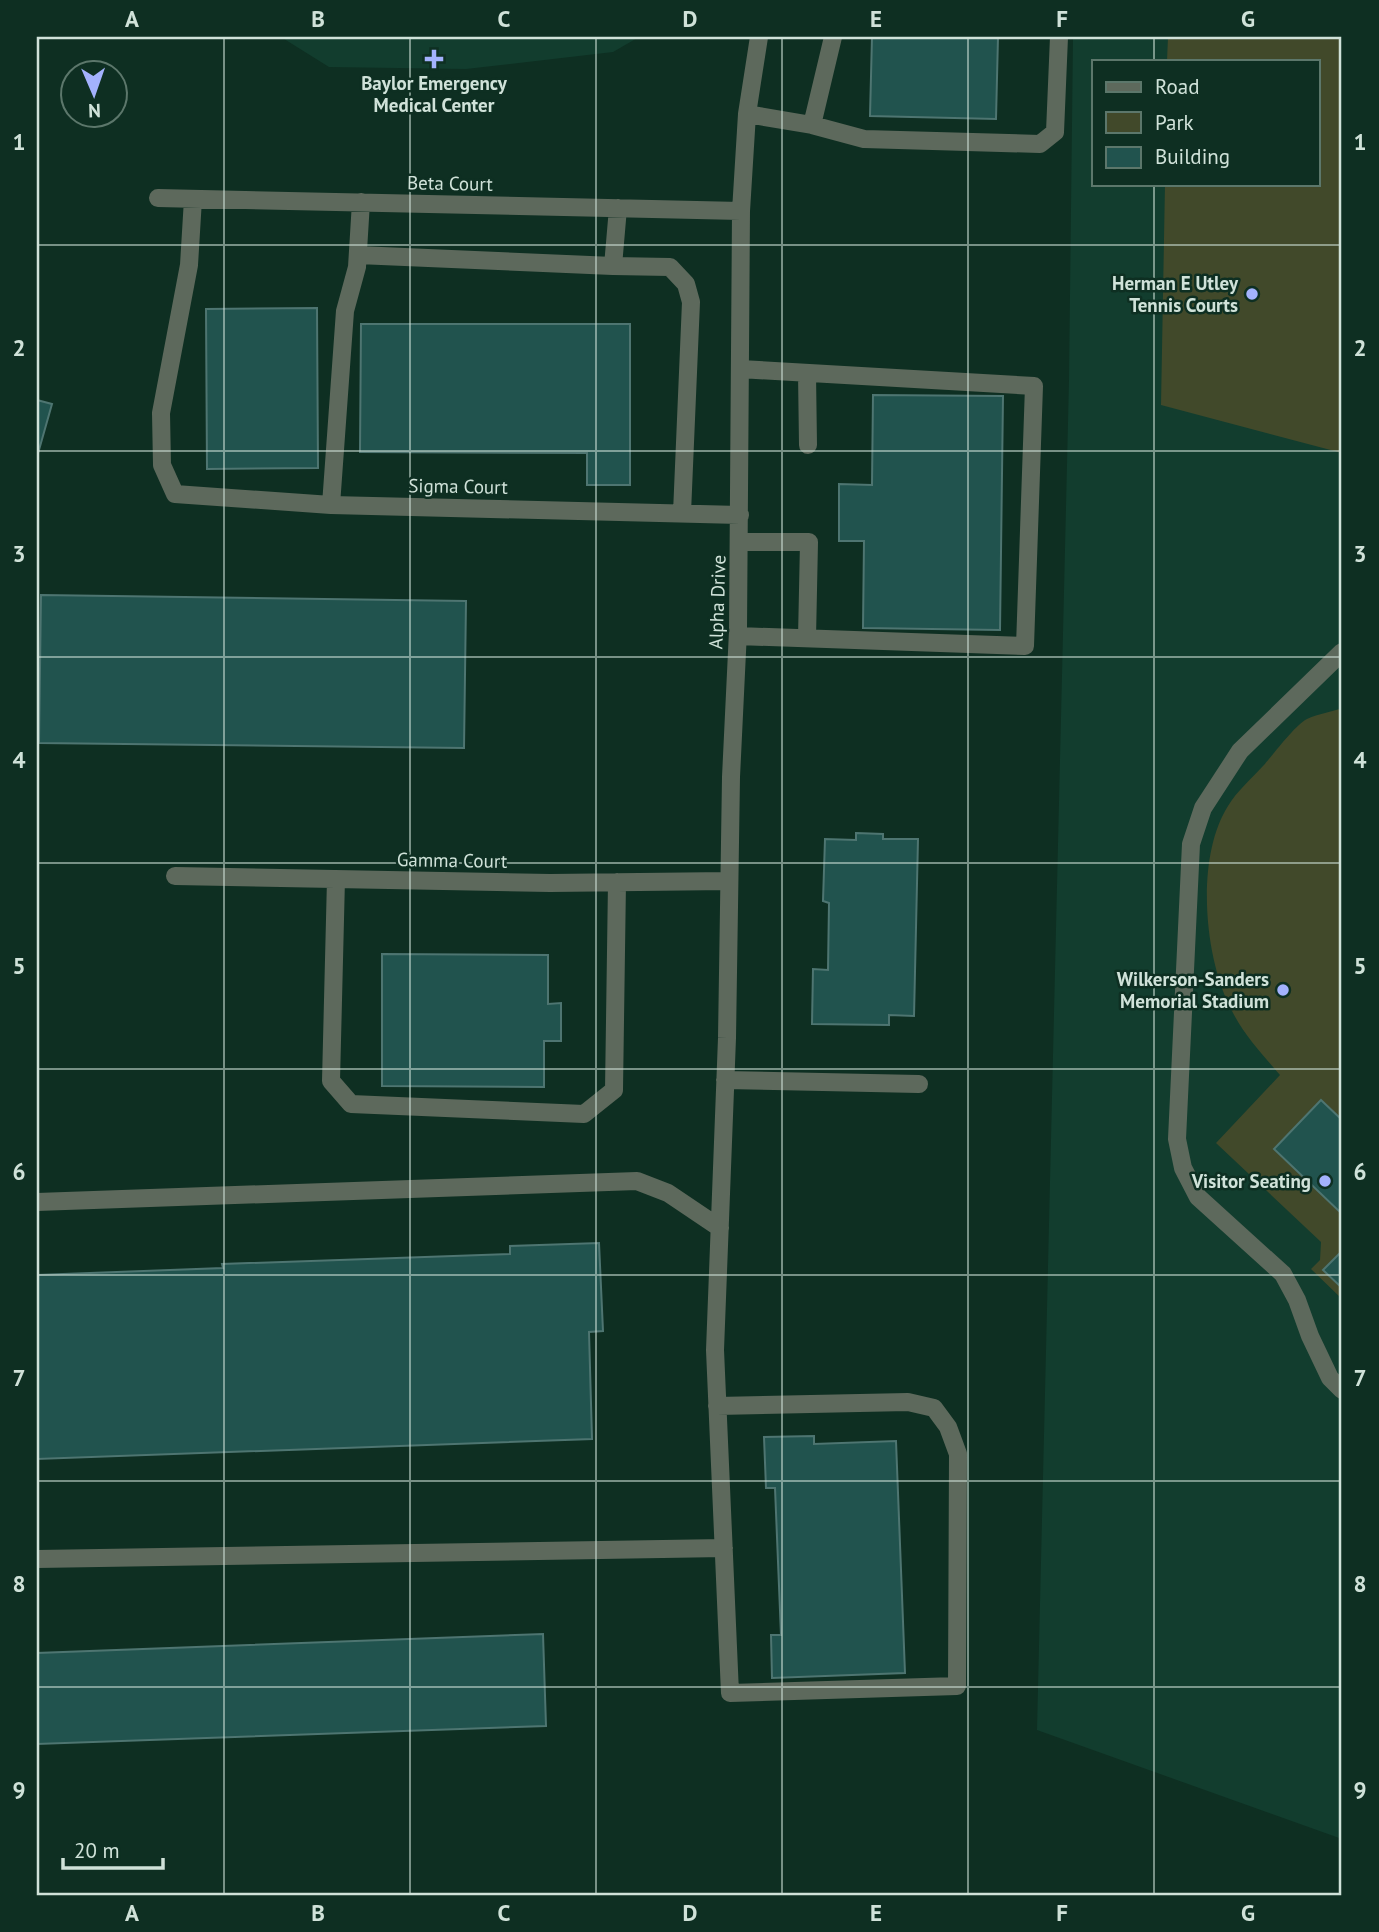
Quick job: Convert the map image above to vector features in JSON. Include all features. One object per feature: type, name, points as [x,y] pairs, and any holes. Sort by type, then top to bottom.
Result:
[{"type":"street","name":"Alpha Drive","points":[[717,1406],[908,1402],[934,1408],[948,1427],[958,1454],[957,1686],[730,1693],[717,1406],[715,1350],[725,1080],[734,680],[738,636],[741,211],[747,114],[758,37]]},
{"type":"street","points":[[812,125],[833,37]]},
{"type":"street","points":[[747,114],[812,125],[864,139],[1040,144],[1055,132],[1059,37]]},
{"type":"street","name":"Beta Court","points":[[158,198],[741,211]]},
{"type":"street","name":"Sigma Court","points":[[193,199],[189,265],[162,413],[162,465],[174,494],[331,505],[740,515]]},
{"type":"street","points":[[331,505],[345,311],[357,267],[361,202]]},
{"type":"street","points":[[613,266],[618,208]]},
{"type":"street","points":[[358,255],[670,267],[686,284],[691,302],[682,513]]},
{"type":"street","points":[[738,636],[1025,646],[1034,386],[740,369]]},
{"type":"street","points":[[807,373],[808,445]]},
{"type":"street","points":[[740,542],[809,542],[807,638]]},
{"type":"street","points":[[1342,652],[1240,751],[1203,808],[1191,844],[1177,1139],[1183,1168],[1198,1196],[1283,1274],[1330,1378],[1342,1390]]},
{"type":"street","name":"Gamma Court","points":[[175,876],[728,881]]},
{"type":"street","points":[[336,879],[331,1081],[351,1104],[584,1114],[614,1090],[617,882]]},
{"type":"street","points":[[725,1080],[919,1084]]},
{"type":"street","points":[[37,1202],[637,1181],[668,1193],[720,1228]]},
{"type":"street","points":[[37,1559],[724,1548]]},
{"type":"shaded area","name":"Baylor Emergency Medical Center","points":[[281,37],[639,37],[613,52],[466,69],[329,67]]},
{"type":"shaded area","points":[[1073,37],[1342,37],[1342,1839],[1037,1730],[1069,380]]},
{"type":"green space","name":"Herman E Utley Tennis Courts","points":[[1168,37],[1342,37],[1342,453],[1161,405],[1165,186],[1320,186],[1320,60],[1167,60]]},
{"type":"green space","name":"Wilkerson-Sanders Memorial Stadium","points":[[1342,708],[1342,1299],[1311,1269],[1320,1260],[1321,1242],[1216,1143],[1280,1075],[1242,1028],[1222,989],[1210,937],[1207,880],[1218,828],[1232,800],[1302,722]]},
{"type":"building","points":[[872,37],[998,37],[996,119],[870,116]]},
{"type":"building","points":[[317,308],[318,468],[207,469],[206,309]]},
{"type":"building","points":[[361,324],[630,324],[630,485],[587,485],[587,453],[360,452]]},
{"type":"building","points":[[873,395],[1003,396],[1000,630],[863,628],[864,541],[839,541],[839,484],[872,485]]},
{"type":"building","points":[[37,400],[52,404],[37,457]]},
{"type":"building","points":[[41,595],[466,601],[464,748],[39,743]]},
{"type":"building","points":[[856,833],[883,834],[883,839],[918,839],[914,1016],[889,1015],[889,1025],[812,1024],[813,969],[828,970],[829,903],[823,901],[825,839],[856,840]]},
{"type":"building","points":[[382,954],[548,955],[548,1004],[561,1003],[561,1041],[544,1041],[544,1087],[382,1086]]},
{"type":"building","name":"Visitor Seating","points":[[1321,1100],[1342,1120],[1342,1214],[1274,1149]]},
{"type":"building","points":[[599,1243],[603,1331],[589,1332],[592,1439],[37,1459],[37,1275],[223,1268],[222,1264],[510,1254],[510,1246]]},
{"type":"building","points":[[1339,1254],[1342,1257],[1342,1288],[1323,1270]]},
{"type":"building","points":[[814,1436],[814,1444],[896,1441],[905,1673],[772,1678],[771,1635],[781,1635],[775,1488],[766,1488],[764,1437]]},
{"type":"building","points":[[543,1634],[546,1726],[37,1744],[37,1653]]},
{"type":"place","name":"Baylor Emergency Medical Center","points":[[434,59]]},
{"type":"place","name":"Herman E Utley Tennis Courts","points":[[1252,294]]},
{"type":"place","name":"Wilkerson-Sanders Memorial Stadium","points":[[1283,990]]},
{"type":"place","name":"Visitor Seating","points":[[1325,1181]]}]
